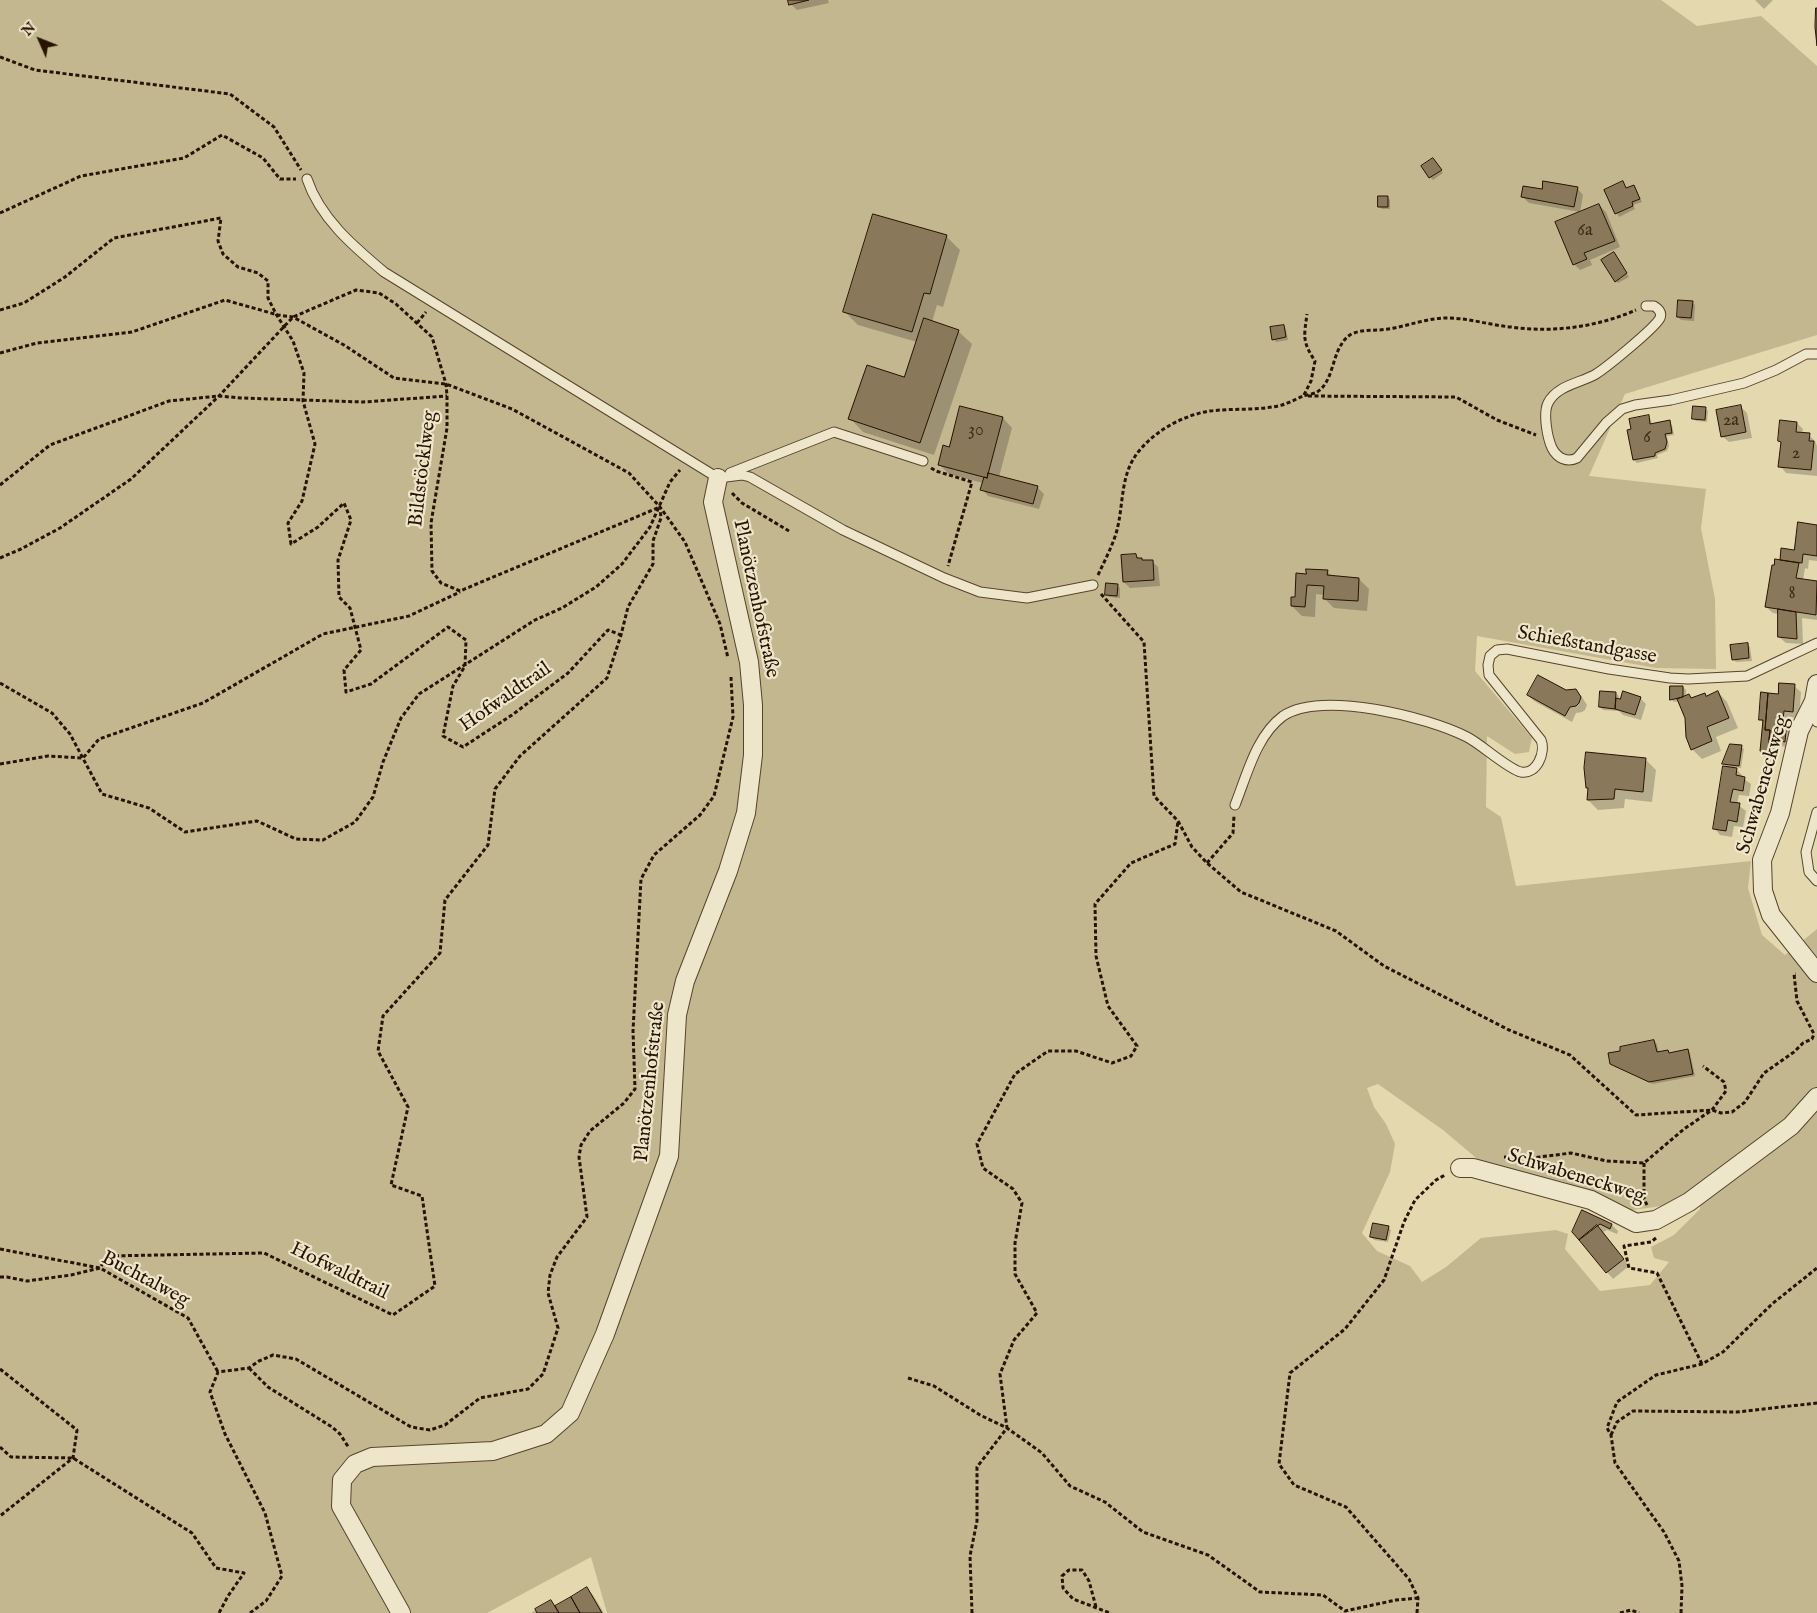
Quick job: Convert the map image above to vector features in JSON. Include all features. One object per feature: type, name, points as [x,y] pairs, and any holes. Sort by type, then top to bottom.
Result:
[{"type":"street","name":"Planötzenhofstraße","points":[[355,1464],[372,1457],[494,1451],[546,1434],[570,1413],[590,1372],[608,1328],[669,1156],[677,1015],[685,981],[728,872],[746,813],[752,755],[753,705],[750,662],[713,502],[718,478]]},
{"type":"street","name":"Schwabeneckweg","points":[[1814,969],[1771,915],[1763,891],[1762,860],[1780,813],[1798,731],[1815,692]]},
{"type":"street","name":"Schwabeneckweg","points":[[1460,1168],[1473,1168],[1590,1200],[1636,1223],[1656,1220],[1696,1196],[1791,1126],[1817,1097]]},
{"type":"street","points":[[355,1464],[342,1480],[341,1506],[401,1613]]},
{"type":"lane","points":[[307,179],[316,203],[327,217],[384,272],[718,478],[742,475],[750,477],[843,530],[944,578],[980,592],[1027,598],[1093,585]]},
{"type":"lane","points":[[1646,306],[1654,306],[1660,310],[1660,317],[1656,324],[1597,374],[1565,388],[1549,401],[1546,411],[1550,441],[1555,452],[1560,457],[1572,460],[1585,449],[1613,415],[1622,409],[1744,383],[1776,370],[1806,354],[1817,354]]},
{"type":"lane","points":[[718,478],[834,432],[923,461]]},
{"type":"lane","name":"Schießstandgasse","points":[[1235,805],[1260,744],[1271,727],[1290,712],[1313,707],[1335,706],[1379,709],[1430,722],[1467,737],[1480,744],[1512,768],[1527,772],[1540,760],[1544,750],[1543,744],[1542,740],[1489,674],[1488,660],[1498,650],[1507,649],[1609,669],[1688,679],[1747,676],[1817,643]]},
{"type":"lane","points":[[1815,692],[1817,722]]},
{"type":"lane","points":[[1817,812],[1806,852],[1809,872],[1817,881]]},
{"type":"path","points":[[0,57],[35,70],[230,94],[274,126],[307,179]]},
{"type":"path","points":[[0,213],[81,176],[184,158],[222,136],[263,158],[280,179],[307,179]]},
{"type":"path","name":"Hofwaldtrail","points":[[0,310],[24,303],[66,277],[114,238],[221,218],[218,241],[223,254],[238,267],[258,273],[268,281],[268,298],[293,341],[304,373],[303,401],[315,444],[302,501],[288,523],[291,544],[318,527],[344,503],[351,520],[338,560],[339,597],[350,608],[361,650],[344,670],[346,692],[371,684],[448,627],[466,640],[465,666],[453,686],[443,736],[464,747],[512,715],[568,673],[608,630],[621,636]]},
{"type":"path","name":"Bildstöcklweg","points":[[0,558],[60,528],[131,479],[219,396],[293,317],[356,290],[379,293],[396,304],[432,337],[446,384],[447,396],[446,428],[431,522],[432,570],[441,583],[460,591]]},
{"type":"path","points":[[0,353],[38,343],[132,332],[225,300],[293,317],[344,345],[394,378],[446,384],[512,408],[629,473],[660,507],[685,542],[720,624],[728,660]]},
{"type":"path","points":[[1646,306],[1602,322],[1555,330],[1516,328],[1482,321],[1448,318],[1354,333],[1341,344],[1324,385],[1317,392],[1276,406],[1210,411],[1188,416],[1148,441],[1131,464],[1124,484],[1120,520],[1114,541],[1093,585],[1144,642],[1154,796],[1178,821],[1192,846],[1207,863],[1241,892],[1336,931],[1384,966],[1509,1030],[1570,1055],[1636,1115],[1712,1110],[1721,1113],[1732,1112],[1744,1102],[1764,1073],[1794,1052],[1803,1042],[1812,1039],[1814,1034],[1797,1001],[1794,974],[1804,976],[1814,969]]},
{"type":"path","points":[[1303,396],[1311,380],[1315,361],[1305,346],[1304,337],[1307,314]]},
{"type":"path","points":[[417,323],[423,316]]},
{"type":"path","points":[[0,485],[50,445],[169,401],[219,396],[363,402],[447,396]]},
{"type":"path","points":[[1303,396],[1456,397],[1497,420],[1550,441]]},
{"type":"path","points":[[0,683],[52,713],[70,734],[102,794],[149,808],[185,832],[257,821],[296,839],[323,840],[355,822],[373,797],[383,762],[402,718],[419,694],[535,620],[562,608],[596,587],[622,564],[650,528],[670,482],[688,459]]},
{"type":"path","points":[[923,461],[936,471],[972,482],[944,578]]},
{"type":"path","points":[[718,478],[742,503],[789,531]]},
{"type":"path","points":[[83,758],[99,739],[203,703],[324,634],[409,616],[460,591],[660,507]]},
{"type":"path","name":"Hofwaldtrail","points":[[0,1277],[8,1276],[27,1280],[71,1275],[100,1268],[107,1256],[264,1253],[393,1315],[435,1286],[422,1196],[391,1186],[408,1107],[378,1051],[383,1016],[440,953],[445,900],[488,845],[495,789],[520,756],[608,678],[628,607],[653,564],[653,541],[661,518],[660,507]]},
{"type":"path","points":[[250,1613],[266,1601],[282,1576],[265,1514],[225,1434],[210,1392],[218,1372],[249,1368],[259,1361],[274,1355],[296,1359],[411,1427],[430,1430],[446,1425],[480,1398],[528,1389],[543,1374],[558,1328],[548,1292],[550,1275],[557,1257],[587,1217],[579,1156],[581,1144],[590,1131],[624,1103],[635,1089],[633,1031],[641,879],[654,855],[700,815],[714,796],[733,718],[731,668]]},
{"type":"path","points":[[0,764],[48,756],[83,758]]},
{"type":"path","points":[[1207,863],[1233,833],[1235,805]]},
{"type":"path","points":[[972,1613],[970,1556],[977,1521],[977,1467],[1007,1428],[1000,1374],[1014,1340],[1037,1313],[1014,1274],[1022,1203],[1013,1189],[983,1168],[977,1144],[1015,1074],[1048,1051],[1076,1051],[1112,1062],[1131,1056],[1137,1046],[1108,1006],[1096,956],[1096,904],[1130,862],[1175,844],[1178,821]]},
{"type":"path","points":[[1498,1156],[1532,1158],[1571,1153],[1607,1161],[1644,1163],[1684,1129],[1712,1110],[1726,1091],[1724,1082],[1703,1066]]},
{"type":"path","points":[[1644,1163],[1644,1199],[1648,1206],[1646,1215],[1648,1221]]},
{"type":"path","points":[[1419,1613],[1418,1598],[1409,1579],[1346,1506],[1294,1485],[1279,1464],[1290,1373],[1345,1329],[1384,1280],[1404,1222],[1415,1200],[1436,1180],[1460,1168]]},
{"type":"path","points":[[1658,1237],[1651,1242],[1624,1246],[1629,1268],[1657,1273],[1702,1364]]},
{"type":"path","name":"Buchtalweg","points":[[0,1249],[100,1268],[188,1318],[218,1372]]},
{"type":"path","points":[[1681,1613],[1682,1586],[1679,1561],[1664,1532],[1615,1463],[1611,1435],[1607,1428],[1617,1402],[1656,1375],[1702,1364],[1723,1352],[1772,1304],[1817,1268]]},
{"type":"path","points":[[0,1368],[78,1430],[73,1458],[0,1516]]},
{"type":"path","points":[[249,1368],[268,1387],[332,1427],[346,1443],[355,1464]]},
{"type":"path","points":[[908,1378],[934,1386],[980,1415],[1007,1428],[1042,1453],[1070,1486],[1105,1502],[1143,1532],[1208,1555],[1260,1592],[1323,1595],[1345,1611],[1396,1600],[1418,1598]]},
{"type":"path","points":[[1611,1435],[1617,1422],[1633,1411],[1737,1412],[1817,1403]]},
{"type":"path","points":[[0,1447],[11,1457],[73,1458],[192,1533],[216,1568],[244,1573],[219,1613]]},
{"type":"path","points":[[1096,1607],[1089,1580],[1082,1570],[1069,1570],[1062,1576],[1063,1588],[1073,1599],[1110,1613]]},
{"type":"path","points":[[1620,1613],[1631,1610],[1639,1613]]},
{"type":"shaded area","points":[[0,0],[1661,0],[1697,26],[1761,16],[1817,66],[1817,335],[1625,394],[1589,476],[1706,489],[1701,528],[1715,599],[1716,669],[1656,668],[1477,636],[1475,671],[1532,738],[1529,752],[1515,754],[1487,736],[1486,807],[1501,817],[1516,886],[1751,861],[1748,888],[1762,935],[1785,955],[1817,929],[1817,1613],[607,1613],[591,1557],[487,1613],[0,1613]],"holes":[[[1378,1084],[1443,1130],[1481,1162],[1526,1177],[1561,1181],[1602,1198],[1625,1211],[1669,1205],[1698,1187],[1700,1209],[1674,1235],[1651,1247],[1654,1258],[1669,1262],[1650,1285],[1600,1291],[1565,1249],[1568,1234],[1556,1230],[1481,1238],[1446,1267],[1422,1282],[1410,1266],[1377,1251],[1362,1233],[1390,1172],[1395,1144],[1386,1124],[1374,1107],[1367,1088]]]},
{"type":"building","points":[[788,0],[809,0],[789,5]]},
{"type":"building","points":[[1817,8],[1817,46],[1815,27]]},
{"type":"building","points":[[1433,158],[1442,170],[1429,178],[1421,166]]},
{"type":"building","points":[[1543,181],[1578,187],[1574,207],[1521,197],[1523,186],[1542,189]]},
{"type":"building","points":[[1623,181],[1626,188],[1634,185],[1640,199],[1632,202],[1633,206],[1615,214],[1604,190]]},
{"type":"building","points":[[1378,196],[1388,196],[1388,207],[1378,207]]},
{"type":"building","points":[[1599,204],[1615,241],[1584,253],[1587,259],[1573,265],[1555,222]]},
{"type":"building","points":[[873,214],[947,235],[930,294],[924,293],[912,332],[843,312]]},
{"type":"building","points":[[1614,252],[1627,273],[1615,282],[1601,260]]},
{"type":"building","points":[[1678,300],[1693,301],[1691,318],[1677,317]]},
{"type":"building","points":[[924,318],[959,330],[920,443],[848,419],[867,365],[904,377]]},
{"type":"building","points":[[1284,325],[1286,337],[1272,340],[1270,327]]},
{"type":"building","points":[[1741,405],[1746,432],[1721,437],[1716,410]]},
{"type":"building","points":[[960,406],[1003,417],[987,478],[938,465],[943,445],[949,447]]},
{"type":"building","points":[[1693,406],[1706,407],[1705,420],[1692,419]]},
{"type":"building","points":[[1649,415],[1650,424],[1670,420],[1672,433],[1665,434],[1667,442],[1665,449],[1655,453],[1655,456],[1633,460],[1627,430],[1631,429],[1629,419]]},
{"type":"building","points":[[1780,420],[1797,422],[1796,432],[1810,433],[1809,441],[1814,441],[1811,470],[1778,467],[1781,442],[1778,441]]},
{"type":"building","points":[[988,473],[1038,486],[1033,504],[980,490],[984,477],[987,478]]},
{"type":"building","points":[[1798,522],[1817,525],[1817,556],[1803,554],[1802,563],[1780,560],[1781,548],[1794,550]]},
{"type":"building","points":[[1136,554],[1137,558],[1142,558],[1142,560],[1153,560],[1154,580],[1123,582],[1121,555]]},
{"type":"building","points":[[1775,559],[1799,563],[1796,578],[1817,581],[1816,615],[1765,607],[1772,565],[1774,565]]},
{"type":"building","points":[[1306,569],[1328,570],[1327,575],[1359,578],[1358,601],[1323,599],[1324,586],[1307,585],[1305,607],[1291,606],[1291,597],[1295,597],[1296,573],[1306,574]]},
{"type":"building","points":[[1106,583],[1118,584],[1117,596],[1105,595]]},
{"type":"building","points":[[1778,609],[1796,612],[1797,639],[1778,637]]},
{"type":"building","points":[[1748,643],[1749,658],[1732,660],[1730,645]]},
{"type":"building","points":[[1538,675],[1566,690],[1576,689],[1581,697],[1579,703],[1576,706],[1570,707],[1565,716],[1527,695]]},
{"type":"building","points":[[1779,683],[1795,684],[1793,712],[1784,711],[1783,720],[1787,720],[1785,742],[1769,740],[1770,730],[1765,730],[1768,693],[1778,694]]},
{"type":"building","points":[[1670,686],[1683,686],[1683,697],[1670,700]]},
{"type":"building","points":[[1600,691],[1616,692],[1615,709],[1599,707]]},
{"type":"building","points":[[1623,691],[1641,697],[1635,715],[1615,709],[1616,698],[1620,699]]},
{"type":"building","points":[[1718,691],[1729,718],[1707,727],[1712,741],[1691,750],[1686,737],[1685,718],[1677,699],[1689,694],[1691,698],[1705,693],[1706,696]]},
{"type":"building","points":[[1761,692],[1768,693],[1765,730],[1770,730],[1767,759],[1760,751],[1763,720],[1759,720]]},
{"type":"building","points":[[1730,744],[1742,745],[1739,766],[1722,764]]},
{"type":"building","points":[[1586,752],[1646,758],[1643,792],[1615,789],[1614,799],[1587,800],[1588,788],[1586,788],[1584,768]]},
{"type":"building","points":[[1723,766],[1737,768],[1736,775],[1745,777],[1743,791],[1733,789],[1730,802],[1740,803],[1737,822],[1728,820],[1726,831],[1713,829]]},
{"type":"building","points":[[1654,1040],[1657,1052],[1668,1050],[1669,1053],[1688,1049],[1693,1074],[1649,1082],[1610,1064],[1608,1053],[1620,1051],[1620,1047]]},
{"type":"building","points":[[1582,1210],[1612,1224],[1610,1229],[1600,1224],[1579,1240],[1572,1232]]},
{"type":"building","points":[[1373,1223],[1389,1226],[1386,1240],[1370,1237]]},
{"type":"building","points":[[1597,1225],[1624,1259],[1606,1273],[1579,1240]]},
{"type":"building","points":[[587,1587],[602,1613],[580,1613],[571,1597]]},
{"type":"building","points":[[571,1597],[580,1613],[559,1613],[555,1606]]},
{"type":"building","points":[[551,1600],[559,1613],[537,1613],[535,1609]]}]
